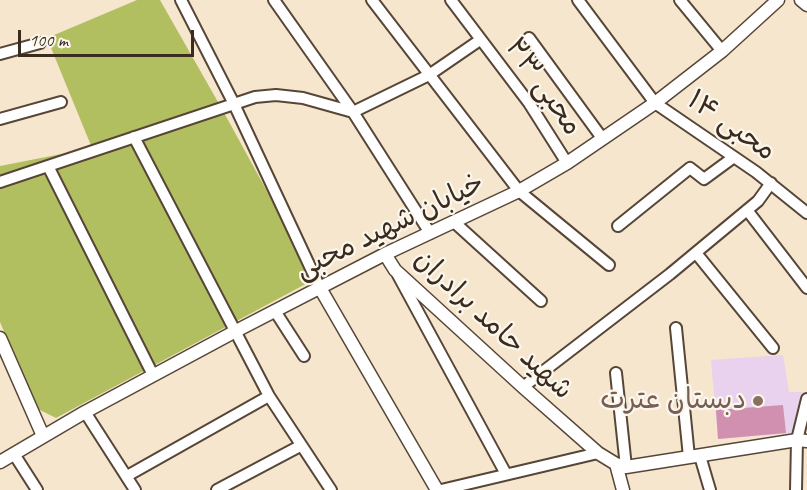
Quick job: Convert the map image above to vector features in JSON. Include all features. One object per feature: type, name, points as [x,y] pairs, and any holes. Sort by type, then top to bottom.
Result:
[{"type":"street","points":[[181,0],[234,104],[320,288],[439,490],[598,453]]},
{"type":"street","points":[[274,0],[353,112],[430,233]]},
{"type":"street","points":[[372,0],[519,191],[609,265]]},
{"type":"street","name":"محبی ۲۳","points":[[451,0],[530,103],[567,163]]},
{"type":"street","name":"محبی ۱۴","points":[[578,0],[655,103],[771,183],[807,213]]},
{"type":"street","points":[[680,0],[722,51]]},
{"type":"street","name":"خیابان شهید محبی","points":[[0,462],[85,412],[234,332],[385,254],[519,191],[567,163],[655,103],[722,51],[778,0]]},
{"type":"street","points":[[801,0],[807,5]]},
{"type":"street","points":[[529,38],[602,138]]},
{"type":"street","points":[[0,182],[255,97],[276,95],[303,98],[353,112],[429,75],[480,40]]},
{"type":"street","points":[[0,54],[40,43]]},
{"type":"street","points":[[0,119],[62,102]]},
{"type":"street","points":[[134,137],[269,396],[331,490]]},
{"type":"street","points":[[618,226],[690,168],[705,179],[734,157]]},
{"type":"street","points":[[48,166],[153,375]]},
{"type":"street","points":[[523,387],[696,253],[758,201],[771,183]]},
{"type":"street","points":[[747,210],[807,288]]},
{"type":"street","points":[[454,222],[541,301]]},
{"type":"street","points":[[696,253],[772,348]]},
{"type":"street","name":"شهید حامد برادران","points":[[385,254],[395,270],[523,387],[598,453],[621,466]]},
{"type":"street","points":[[395,270],[506,474]]},
{"type":"street","points":[[275,311],[304,356]]},
{"type":"street","points":[[676,328],[695,457],[710,490]]},
{"type":"street","points":[[0,338],[44,436]]},
{"type":"street","points":[[616,373],[623,490]]},
{"type":"street","points":[[127,476],[269,396]]},
{"type":"street","points":[[796,490],[807,399]]},
{"type":"street","points":[[85,412],[135,490]]},
{"type":"street","points":[[621,466],[802,441]]},
{"type":"street","points":[[217,490],[300,446]]},
{"type":"street","points":[[14,454],[37,490]]},
{"type":"shaded area","name":"دبستان عترت","points":[[783,355],[789,392],[804,392],[794,433],[718,439],[711,360]]},
{"type":"green space","points":[[137,0],[160,0],[315,279],[56,418],[36,408],[0,322],[0,166],[92,148],[47,38]]},
{"type":"building","name":"دبستان عترت","points":[[783,405],[786,433],[718,439],[716,410]]},
{"type":"place","name":"دبستان عترت","points":[[758,401]]}]
